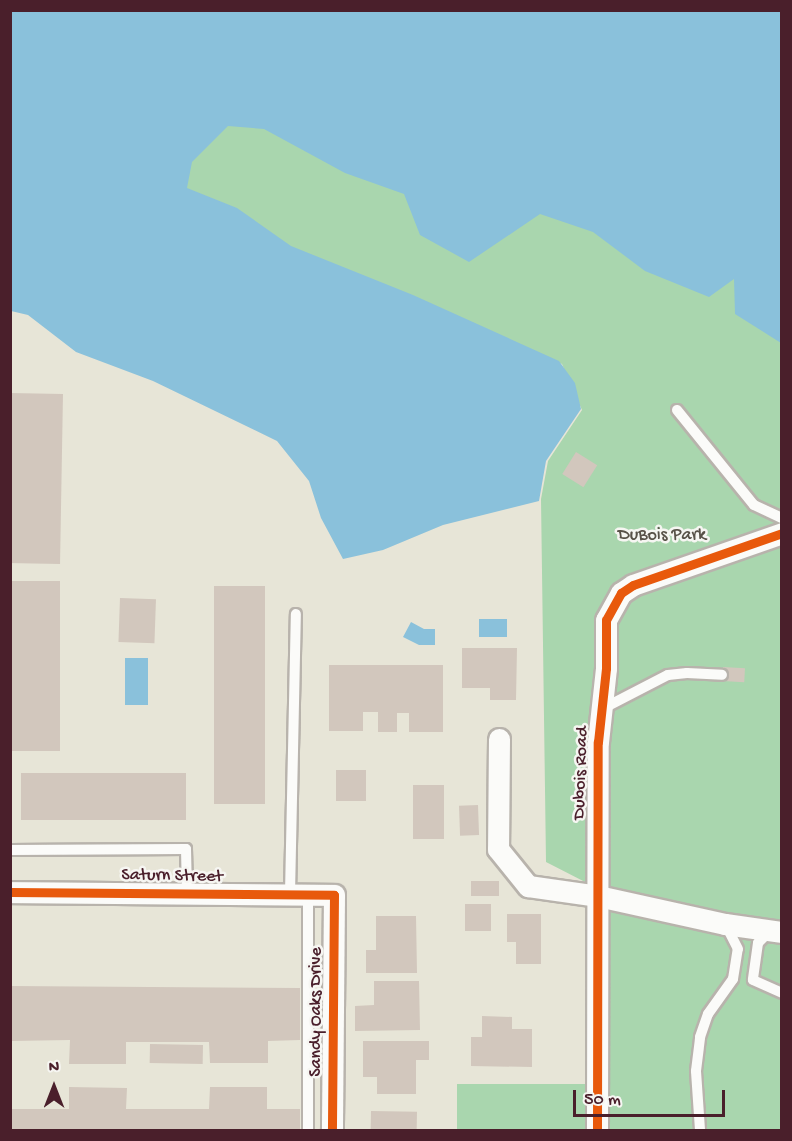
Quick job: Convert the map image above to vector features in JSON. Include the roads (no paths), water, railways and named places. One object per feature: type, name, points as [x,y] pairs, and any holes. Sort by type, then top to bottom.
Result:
[{"type":"street","name":"Dubois Road","points":[[597,1131],[598,742],[602,710],[606,620],[621,593],[633,585],[782,533]]},
{"type":"street","points":[[499,739],[498,849],[528,886],[598,896],[725,924],[776,932]]},
{"type":"street","name":"Saturn Street","points":[[10,892],[334,894]]},
{"type":"street","name":"Sandy Oaks Drive","points":[[332,1131],[334,894]]},
{"type":"lane","points":[[677,410],[754,505],[782,518]]},
{"type":"lane","points":[[296,614],[299,894],[308,1131]]},
{"type":"lane","points":[[602,710],[668,675],[687,673],[722,675]]},
{"type":"lane","points":[[10,850],[186,849],[187,893]]},
{"type":"lane","points":[[699,1131],[696,1071],[700,1037],[708,1014],[734,979],[738,949],[725,924]]},
{"type":"lane","points":[[753,980],[759,943],[776,932]]},
{"type":"lane","points":[[734,979],[753,980],[782,993]]},
{"type":"water","points":[[10,11],[781,11],[781,343],[735,314],[734,279],[709,297],[645,271],[593,232],[540,214],[469,262],[420,235],[404,194],[345,173],[264,129],[228,126],[192,162],[187,188],[237,208],[291,246],[413,295],[559,361],[575,383],[581,409],[546,461],[539,501],[443,525],[383,550],[343,559],[321,518],[309,481],[277,441],[153,381],[76,352],[28,315],[11,311]]},
{"type":"water","points":[[479,619],[507,619],[507,637],[479,637]]},
{"type":"water","points":[[411,622],[424,629],[435,629],[435,645],[419,645],[403,637]]},
{"type":"water","points":[[125,658],[148,658],[148,705],[125,705]]},
{"type":"park label","name":"DuBois Park","points":[[662,536]]}]
